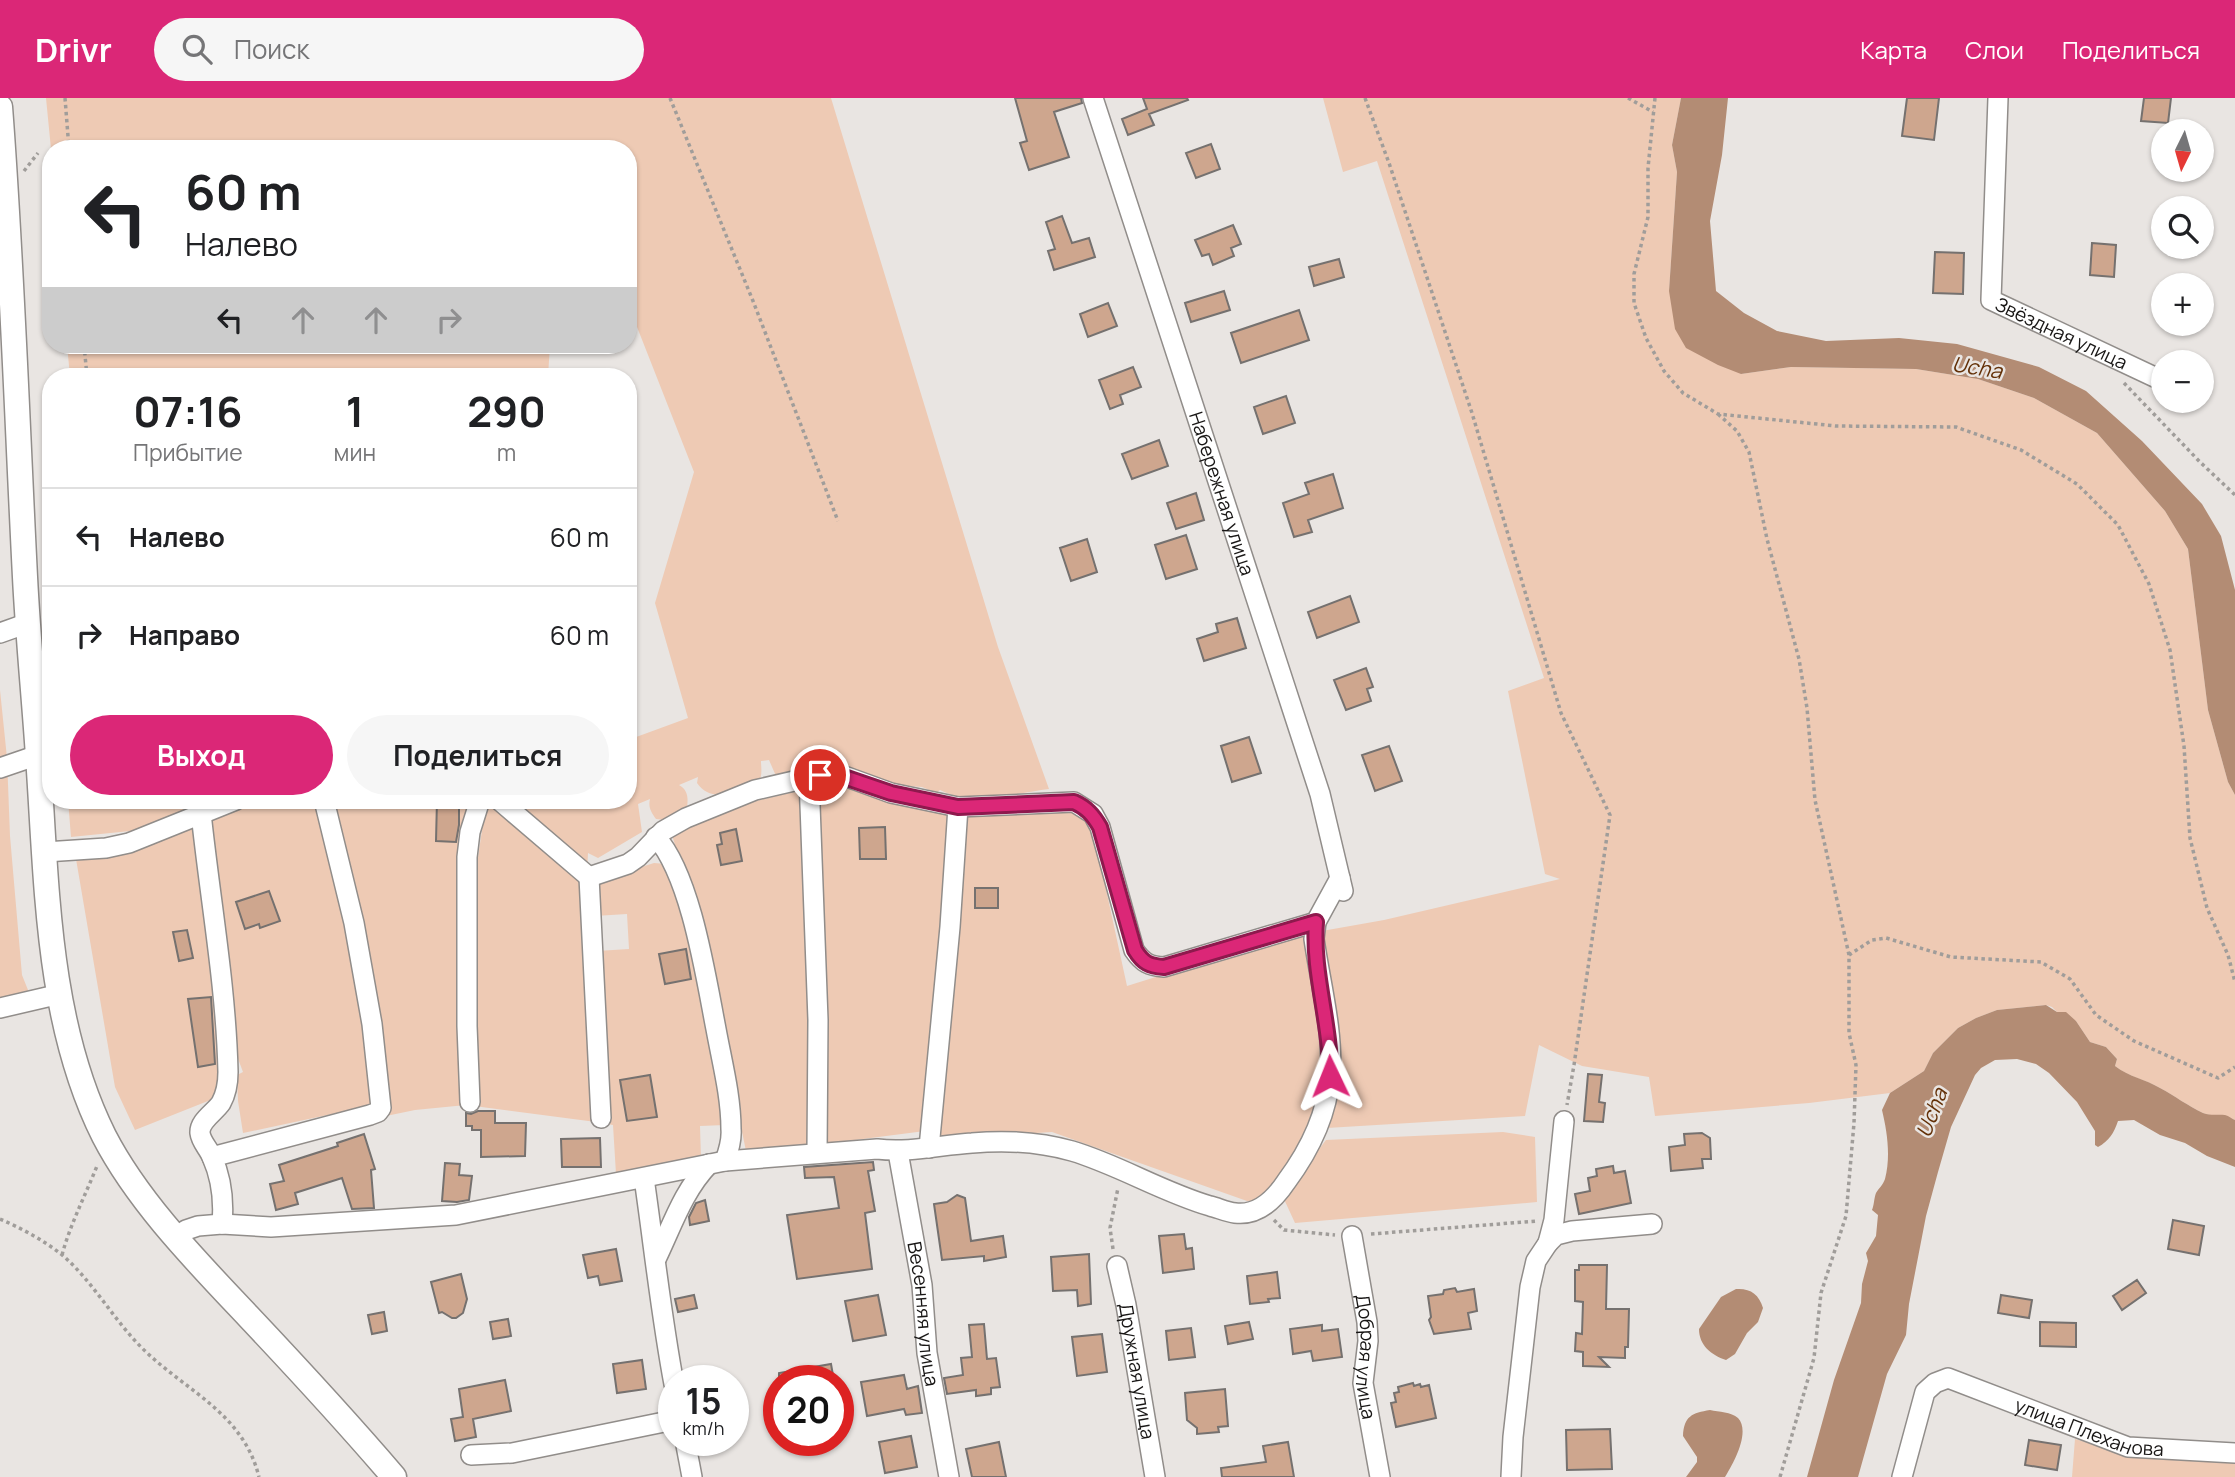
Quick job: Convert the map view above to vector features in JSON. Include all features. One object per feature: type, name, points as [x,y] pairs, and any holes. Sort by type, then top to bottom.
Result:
[{"type":"main road","points":[[0,107],[28,623],[54,950],[69,1037],[85,1089],[106,1139],[128,1175],[177,1237],[394,1477]]},
{"type":"street","name":"Набережная улица","points":[[1093,98],[1320,794],[1342,886],[1316,922]]},
{"type":"street","name":"Звёздная улица","points":[[1998,98],[1991,300],[2151,375]]},
{"type":"street","points":[[0,633],[28,623]]},
{"type":"street","points":[[0,768],[38,755]]},
{"type":"street","points":[[177,1237],[198,1226],[222,1224],[271,1227],[456,1215],[717,1162],[877,1149],[898,1152],[973,1143],[1009,1142],[1038,1144],[1072,1151],[1194,1202],[1236,1214],[1264,1208],[1281,1190],[1312,1140],[1327,1098],[1331,1056],[1314,939],[1316,922],[1164,967],[1150,966],[1142,961],[1135,950],[1100,827],[1093,814],[1074,802],[958,807],[891,793],[847,778],[820,775],[755,790],[686,818],[663,831],[628,864],[589,877]]},
{"type":"street","points":[[809,778],[818,1020],[817,1153]]},
{"type":"street","points":[[929,1148],[950,927],[958,807]]},
{"type":"street","points":[[45,852],[106,848],[129,843],[212,809]]},
{"type":"street","points":[[212,1157],[370,1115],[381,1108],[372,1024],[354,923],[326,809]]},
{"type":"street","points":[[470,1102],[467,858],[470,832],[477,809]]},
{"type":"street","points":[[510,809],[589,877],[601,1118]]},
{"type":"street","points":[[201,813],[228,1050],[226,1088],[221,1102],[201,1126],[200,1133],[212,1157],[220,1184],[222,1224]]},
{"type":"street","points":[[656,837],[672,859],[685,897],[705,972],[730,1112],[730,1145],[717,1162],[696,1177],[656,1259]]},
{"type":"street","points":[[0,1008],[60,994]]},
{"type":"street","points":[[1511,1477],[1530,1287],[1536,1262],[1548,1242],[1553,1220],[1563,1121]]},
{"type":"street","name":"Весенняя улица","points":[[898,1152],[922,1285],[928,1353],[948,1477]]},
{"type":"street","points":[[644,1178],[671,1365]]},
{"type":"street","points":[[1548,1242],[1556,1236],[1572,1231],[1652,1224]]},
{"type":"street","name":"Добрая улица","points":[[1352,1236],[1367,1322],[1368,1341],[1363,1383],[1380,1477]]},
{"type":"street","name":"Дружная улица","points":[[1117,1266],[1155,1477]]},
{"type":"street","name":"улица Плеханова","points":[[1902,1477],[1925,1392],[1935,1383],[1948,1378],[2128,1447],[2235,1453]]},
{"type":"street","points":[[471,1455],[512,1453],[658,1423]]},
{"type":"street","points":[[688,1456],[692,1477]]},
{"type":"path","points":[[65,98],[68,140]]},
{"type":"path","points":[[670,98],[753,301],[838,522]]},
{"type":"path","points":[[1365,98],[1472,413],[1561,713],[1610,815],[1574,1065],[1563,1121]]},
{"type":"path","points":[[1628,98],[1654,113]]},
{"type":"path","points":[[1655,98],[1648,168],[1648,217],[1634,274],[1634,303],[1646,338],[1664,372],[1683,393],[1718,414],[1737,431],[1749,452],[1767,539],[1799,659],[1807,708],[1815,800],[1849,955],[1849,1033],[1856,1065],[1846,1216],[1821,1293],[1814,1358],[1780,1477]]},
{"type":"path","points":[[23,172],[38,153]]},
{"type":"path","points":[[2122,381],[2235,495]]},
{"type":"path","points":[[1718,414],[1836,426],[1956,427],[2021,450],[2077,484],[2118,525],[2149,584],[2169,650],[2184,747],[2190,838],[2207,908],[2228,955],[2235,982]]},
{"type":"path","points":[[1849,955],[1872,940],[1886,939],[1951,957],[2041,962],[2070,979],[2096,1016],[2134,1041],[2218,1078],[2235,1067]]},
{"type":"path","points":[[62,1255],[68,1232],[106,1139]]},
{"type":"path","points":[[1117,1266],[1110,1228],[1123,1172]]},
{"type":"path","points":[[1264,1208],[1284,1230],[1352,1236],[1553,1220]]},
{"type":"path","points":[[0,1219],[38,1238],[62,1255],[142,1349],[231,1423],[247,1443],[259,1477]]},
{"type":"shaded area","points":[[46,98],[831,98],[998,647],[1049,789],[966,798],[940,790],[936,793],[922,787],[776,776],[769,760],[761,761],[758,782],[730,793],[718,795],[707,792],[697,783],[698,777],[679,785],[687,794],[687,805],[686,813],[675,821],[656,819],[650,809],[650,799],[638,804],[642,832],[598,858],[588,853],[587,872],[583,881],[596,1122],[474,1106],[476,871],[485,810],[637,809],[637,737],[688,718],[655,603],[694,472],[637,327],[637,140],[50,140]]},
{"type":"shaded area","points":[[1323,98],[1681,98],[1672,145],[1677,172],[1669,291],[1741,374],[1791,367],[1916,369],[1978,379],[2034,398],[2097,433],[2165,511],[2188,549],[2208,710],[2228,782],[2235,795],[2235,1120],[2203,1113],[2121,1070],[2115,1066],[2117,1059],[2106,1047],[2090,1042],[2076,1021],[2046,1005],[1997,1010],[1958,1028],[1933,1053],[1924,1071],[1890,1093],[1655,1116],[1649,1077],[1582,1066],[1539,1045],[1525,1116],[1327,1128],[1322,931],[1384,920],[1560,879],[1545,874],[1508,691],[1544,678],[1377,161],[1343,172]]},
{"type":"shaded area","points":[[68,354],[549,354],[549,368],[69,368]]},
{"type":"shaded area","points":[[0,690],[22,975],[36,1010],[0,1015]]},
{"type":"shaded area","points":[[846,787],[884,800],[948,812],[952,822],[925,1131],[824,1144],[815,789]]},
{"type":"shaded area","points":[[794,792],[805,795],[813,990],[809,1147],[746,1151],[698,918],[671,832],[739,805]]},
{"type":"shaded area","points":[[69,809],[186,809],[140,830],[71,837]]},
{"type":"shaded area","points":[[230,809],[320,809],[348,919],[374,1105],[243,1133],[237,1075],[243,1072],[234,1048],[208,818]]},
{"type":"shaded area","points":[[331,809],[466,809],[466,1105],[386,1116]]},
{"type":"shaded area","points":[[1075,809],[1092,825],[1127,986],[1299,932],[1310,940],[1324,1054],[1324,1084],[1309,1134],[1261,1202],[1247,1201],[1052,1132],[937,1139],[965,819],[976,813]]},
{"type":"shaded area","points":[[198,827],[214,957],[221,1080],[213,1099],[135,1130],[115,1087],[76,859],[129,851]]},
{"type":"shaded area","points":[[654,863],[666,864],[684,909],[725,1125],[700,1126],[701,1159],[616,1174],[613,1125],[606,1124],[597,951],[629,949],[627,914],[595,916],[593,890],[601,880]]},
{"type":"shaded area","points":[[1503,1132],[1535,1137],[1537,1202],[1295,1223],[1283,1197],[1326,1140]]},
{"type":"shaded area","points":[[2075,1439],[2130,1455],[2235,1461],[2235,1477],[2072,1477]]},
{"type":"water","name":"Ucha","points":[[1681,98],[1728,98],[1722,155],[1710,221],[1716,291],[1744,313],[1777,331],[1826,341],[1899,338],[1957,344],[2039,367],[2086,391],[2142,441],[2202,504],[2221,536],[2235,590],[2235,795],[2228,782],[2208,710],[2188,549],[2165,511],[2097,433],[2034,398],[1978,379],[1916,369],[1791,367],[1741,374],[1686,348],[1675,329],[1669,291],[1677,172],[1672,145]]},
{"type":"water","name":"Ucha","points":[[2046,1005],[2057,1012],[2066,1012],[2076,1021],[2090,1042],[2106,1047],[2117,1059],[2115,1066],[2120,1070],[2154,1085],[2203,1113],[2225,1115],[2235,1120],[2235,1167],[2207,1156],[2185,1143],[2160,1135],[2134,1120],[2118,1121],[2111,1136],[2098,1147],[2095,1145],[2095,1131],[2077,1102],[2049,1073],[2036,1064],[2017,1059],[1995,1060],[1981,1068],[1975,1075],[1951,1127],[1926,1216],[1909,1304],[1906,1335],[1887,1374],[1858,1477],[1807,1477],[1834,1380],[1861,1303],[1862,1284],[1868,1261],[1866,1253],[1876,1236],[1878,1215],[1872,1210],[1876,1193],[1887,1170],[1888,1144],[1882,1110],[1890,1093],[1924,1071],[1933,1053],[1958,1028],[1997,1010]]},
{"type":"water","points":[[1736,1289],[1753,1293],[1763,1308],[1758,1322],[1747,1333],[1735,1354],[1726,1360],[1707,1349],[1701,1340],[1699,1329],[1721,1297]]},
{"type":"water","points":[[1710,1410],[1738,1418],[1743,1431],[1739,1448],[1725,1477],[1686,1477],[1697,1462],[1697,1457],[1683,1436],[1685,1424],[1694,1414]]},
{"type":"building","points":[[1015,98],[1081,98],[1082,103],[1054,112],[1069,157],[1029,170],[1020,143],[1027,141]]},
{"type":"building","points":[[1143,98],[1188,100],[1149,114],[1154,125],[1128,135],[1122,119],[1147,109]]},
{"type":"building","points":[[1907,98],[1939,98],[1934,140],[1902,136]]},
{"type":"building","points":[[2144,98],[2171,98],[2168,119],[2141,121]]},
{"type":"building","points":[[1211,144],[1220,169],[1196,178],[1186,153]]},
{"type":"building","points":[[1062,216],[1072,243],[1089,238],[1095,257],[1054,270],[1048,251],[1055,249],[1046,222]]},
{"type":"building","points":[[1233,225],[1241,244],[1231,248],[1234,256],[1213,265],[1209,254],[1202,256],[1195,240]]},
{"type":"building","points":[[2092,243],[2116,245],[2114,277],[2090,275]]},
{"type":"building","points":[[1935,252],[1964,253],[1963,294],[1933,293]]},
{"type":"building","points":[[1339,259],[1344,277],[1314,286],[1309,267]]},
{"type":"building","points":[[1224,291],[1230,310],[1191,322],[1185,303]]},
{"type":"building","points":[[1108,303],[1117,326],[1088,337],[1080,314]]},
{"type":"building","points":[[1299,310],[1309,340],[1241,363],[1231,333]]},
{"type":"building","points":[[1133,367],[1141,387],[1120,395],[1123,404],[1110,409],[1099,380]]},
{"type":"building","points":[[1286,396],[1295,423],[1263,434],[1254,407]]},
{"type":"building","points":[[1159,440],[1168,466],[1132,479],[1122,454]]},
{"type":"building","points":[[1333,474],[1343,508],[1308,520],[1312,532],[1294,537],[1283,503],[1309,494],[1305,483]]},
{"type":"building","points":[[1196,493],[1204,520],[1176,529],[1167,503]]},
{"type":"building","points":[[1186,535],[1197,569],[1166,579],[1155,545]]},
{"type":"building","points":[[1087,539],[1097,572],[1071,581],[1060,548]]},
{"type":"building","points":[[1350,596],[1359,622],[1317,638],[1308,612]]},
{"type":"building","points":[[1237,618],[1246,648],[1204,661],[1197,639],[1218,632],[1216,624]]},
{"type":"building","points":[[1366,668],[1373,687],[1367,689],[1371,701],[1346,710],[1334,680]]},
{"type":"building","points":[[1249,737],[1261,773],[1232,782],[1221,746]]},
{"type":"building","points":[[1389,746],[1402,781],[1375,791],[1362,755]]},
{"type":"building","points":[[437,809],[459,809],[456,842],[436,841]]},
{"type":"building","points":[[885,827],[886,859],[860,859],[859,828]]},
{"type":"building","points":[[736,829],[742,861],[721,865],[717,845],[722,844],[720,833]]},
{"type":"building","points":[[975,888],[998,888],[998,908],[975,908]]},
{"type":"building","points":[[269,891],[280,921],[260,928],[259,924],[245,929],[236,902]]},
{"type":"building","points":[[187,930],[193,958],[179,961],[173,932]]},
{"type":"building","points":[[686,949],[691,979],[665,984],[659,954]]},
{"type":"building","points":[[211,997],[215,1064],[198,1067],[188,999]]},
{"type":"building","points":[[1588,1074],[1602,1075],[1599,1102],[1605,1103],[1603,1122],[1584,1121]]},
{"type":"building","points":[[650,1075],[657,1117],[627,1121],[620,1080]]},
{"type":"building","points":[[495,1111],[495,1123],[526,1123],[525,1156],[481,1157],[481,1130],[472,1130],[472,1126],[466,1126],[466,1113]]},
{"type":"building","points":[[1702,1133],[1710,1138],[1711,1159],[1702,1159],[1703,1168],[1671,1171],[1669,1147],[1685,1145],[1684,1134]]},
{"type":"building","points":[[364,1134],[375,1169],[371,1170],[374,1208],[352,1209],[342,1178],[295,1193],[298,1204],[276,1210],[270,1184],[284,1181],[279,1165],[338,1146],[337,1143]]},
{"type":"building","points":[[600,1138],[601,1167],[562,1167],[561,1139]]},
{"type":"building","points":[[873,1162],[874,1170],[868,1171],[875,1211],[865,1213],[872,1269],[797,1279],[787,1215],[839,1208],[834,1177],[805,1178],[804,1167]]},
{"type":"building","points":[[445,1163],[460,1164],[459,1175],[472,1176],[469,1200],[442,1201]]},
{"type":"building","points":[[1613,1166],[1614,1173],[1625,1171],[1631,1203],[1579,1214],[1575,1194],[1590,1191],[1588,1178],[1597,1176],[1596,1169]]},
{"type":"building","points":[[957,1195],[965,1198],[971,1241],[1003,1236],[1006,1257],[984,1261],[984,1256],[942,1260],[934,1204],[947,1202]]},
{"type":"building","points":[[705,1200],[709,1221],[690,1225],[689,1217],[696,1203]]},
{"type":"building","points":[[2173,1220],[2204,1226],[2199,1255],[2168,1249]]},
{"type":"building","points":[[1184,1234],[1186,1249],[1192,1248],[1194,1269],[1163,1273],[1159,1236]]},
{"type":"building","points":[[616,1249],[622,1281],[600,1285],[598,1276],[588,1278],[583,1255]]},
{"type":"building","points":[[1089,1254],[1091,1304],[1078,1306],[1077,1290],[1053,1291],[1051,1257]]},
{"type":"building","points":[[1579,1265],[1607,1265],[1606,1309],[1629,1309],[1625,1358],[1599,1357],[1609,1367],[1583,1366],[1583,1352],[1575,1351],[1576,1333],[1582,1334],[1583,1302],[1575,1301],[1575,1270],[1579,1270]]},
{"type":"building","points":[[1277,1272],[1280,1298],[1250,1304],[1247,1276]]},
{"type":"building","points":[[461,1274],[467,1299],[463,1313],[452,1318],[439,1313],[431,1282]]},
{"type":"building","points":[[2137,1280],[2146,1293],[2122,1310],[2113,1296]]},
{"type":"building","points":[[1455,1288],[1457,1292],[1474,1289],[1477,1311],[1468,1313],[1471,1329],[1434,1334],[1429,1320],[1431,1317],[1428,1296],[1443,1294],[1444,1290]]},
{"type":"building","points":[[694,1295],[697,1308],[678,1312],[675,1299]]},
{"type":"building","points":[[878,1295],[886,1335],[853,1341],[845,1301]]},
{"type":"building","points":[[2001,1295],[2032,1300],[2029,1318],[1998,1313]]},
{"type":"building","points":[[384,1312],[387,1331],[372,1334],[368,1315]]},
{"type":"building","points":[[508,1319],[511,1336],[493,1339],[490,1322]]},
{"type":"building","points":[[1249,1322],[1253,1339],[1228,1344],[1225,1326]]},
{"type":"building","points":[[2040,1322],[2076,1323],[2076,1347],[2040,1346]]},
{"type":"building","points":[[984,1324],[987,1359],[996,1358],[1000,1387],[991,1388],[991,1394],[976,1396],[976,1390],[947,1394],[944,1378],[963,1375],[961,1358],[972,1357],[969,1325]]},
{"type":"building","points":[[1322,1325],[1322,1331],[1338,1329],[1342,1357],[1313,1361],[1311,1351],[1293,1354],[1290,1329]]},
{"type":"building","points":[[1191,1328],[1195,1357],[1169,1360],[1166,1331]]},
{"type":"building","points":[[1102,1334],[1107,1372],[1077,1376],[1072,1337]]},
{"type":"building","points":[[642,1360],[646,1389],[617,1393],[613,1364]]},
{"type":"building","points":[[904,1375],[907,1389],[918,1386],[922,1413],[906,1415],[904,1409],[867,1416],[861,1382]]},
{"type":"building","points":[[505,1380],[511,1411],[473,1419],[476,1437],[455,1441],[451,1419],[463,1417],[459,1389]]},
{"type":"building","points":[[1413,1383],[1414,1386],[1420,1384],[1421,1387],[1429,1385],[1436,1418],[1396,1427],[1391,1403],[1396,1402],[1394,1393],[1399,1392],[1398,1387]]},
{"type":"building","points":[[1225,1389],[1228,1426],[1218,1427],[1219,1432],[1197,1434],[1197,1428],[1187,1420],[1185,1393]]},
{"type":"building","points":[[1610,1429],[1612,1469],[1567,1470],[1566,1430]]},
{"type":"building","points":[[911,1436],[917,1467],[885,1473],[879,1442]]},
{"type":"building","points":[[2029,1440],[2061,1445],[2057,1470],[2025,1465]]},
{"type":"building","points":[[999,1442],[1006,1477],[972,1477],[966,1449]]},
{"type":"building","points":[[1288,1442],[1294,1477],[1222,1477],[1221,1468],[1266,1462],[1263,1446]]},
{"type":"route","points":[[820,775],[847,778],[891,793],[958,807],[1074,802],[1083,806],[1093,814],[1100,827],[1135,950],[1142,961],[1150,966],[1164,967],[1316,922],[1314,939],[1331,1056],[1330,1076]]}]
